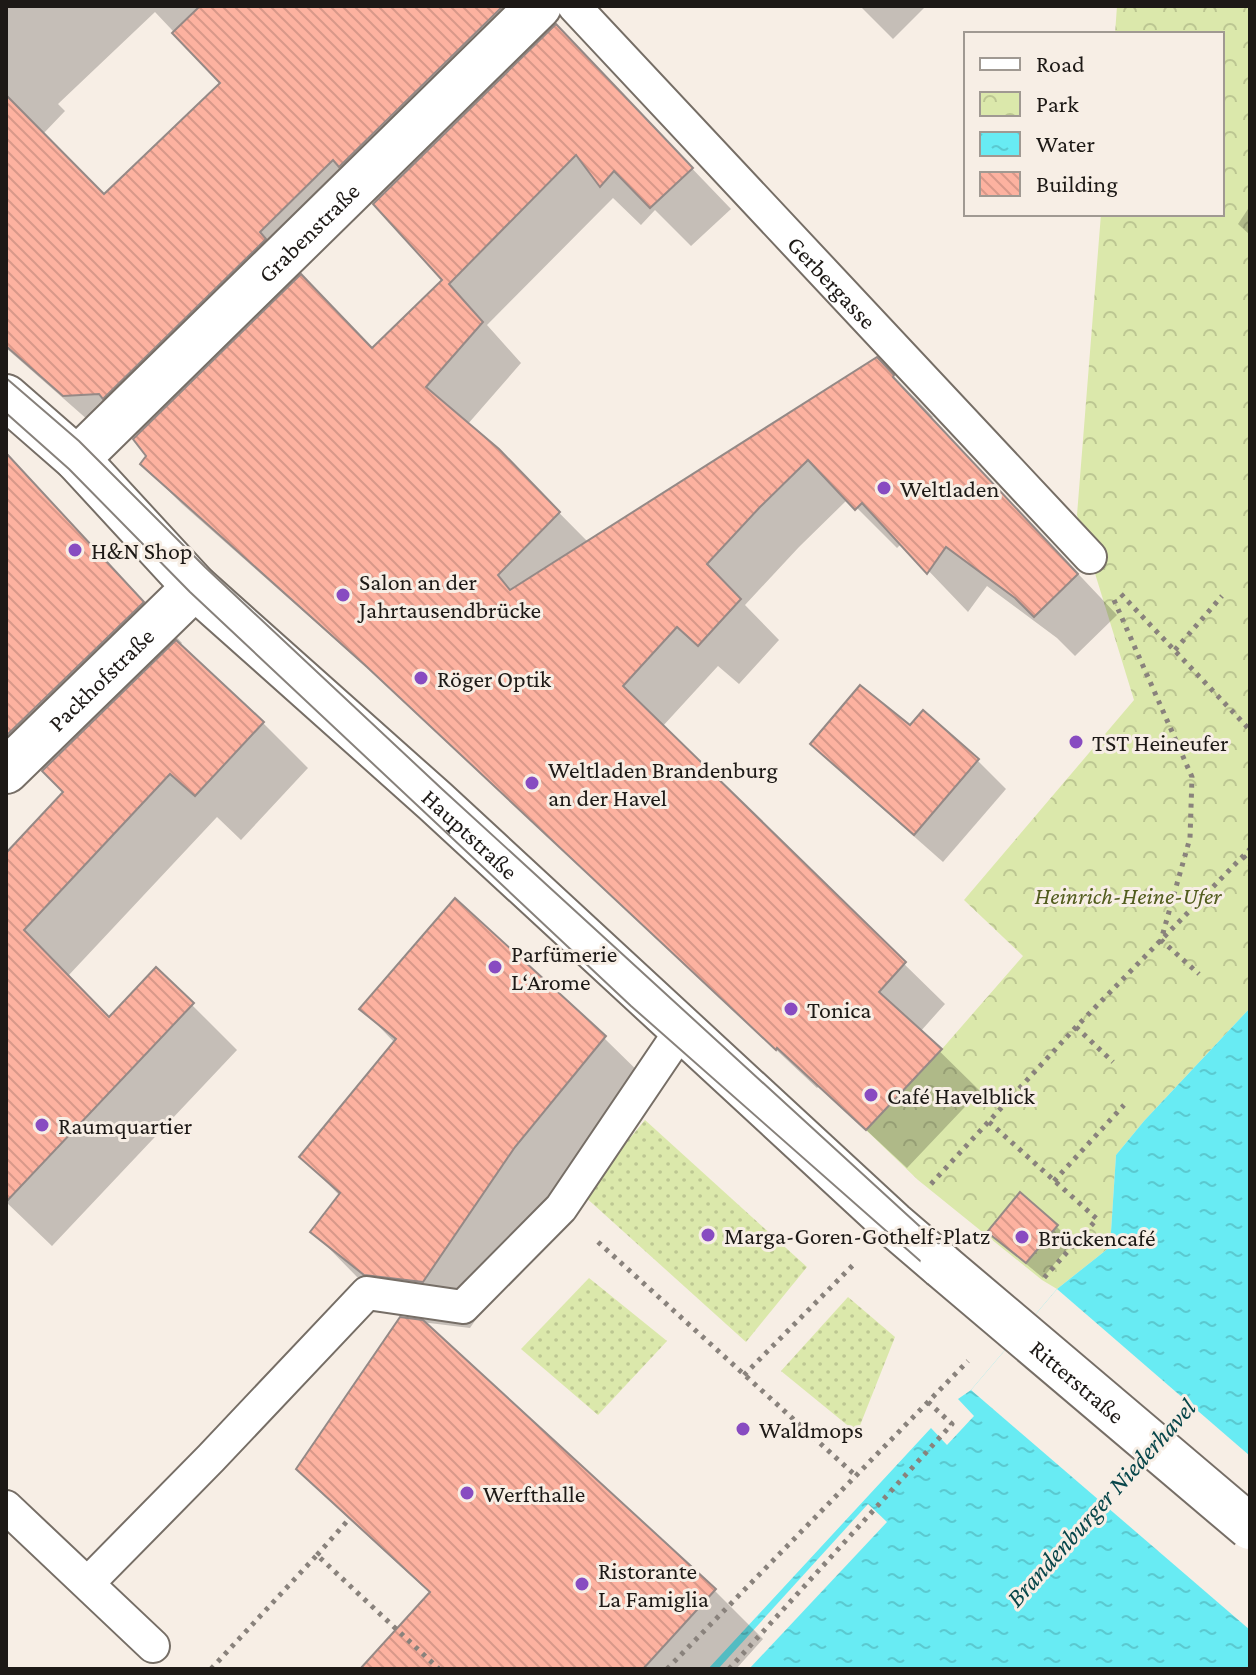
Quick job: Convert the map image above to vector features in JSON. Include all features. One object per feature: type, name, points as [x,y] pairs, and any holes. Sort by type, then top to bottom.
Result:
[{"type":"street","name":"Grabenstraße","points":[[77,459],[539,6]]},
{"type":"street","name":"Hauptstraße","points":[[6,397],[77,459],[195,587],[435,801],[942,1266]]},
{"type":"street","name":"Packhofstraße","points":[[6,771],[195,587]]},
{"type":"street","name":"Ritterstraße","points":[[942,1266],[1250,1527]]},
{"type":"lane","name":"Gerbergasse","points":[[574,6],[1090,557]]},
{"type":"lane","points":[[88,1583],[283,1368],[367,1293],[463,1307],[561,1208],[682,1029]]},
{"type":"lane","points":[[6,1507],[153,1646]]},
{"type":"path","points":[[1161,940],[1190,838],[1192,777],[1111,587],[1250,730]]},
{"type":"path","points":[[1175,650],[1222,596]]},
{"type":"path","points":[[744,1375],[893,1224],[1076,1027],[1250,849]]},
{"type":"path","points":[[1243,856],[1250,864]]},
{"type":"path","points":[[1161,940],[1199,974]]},
{"type":"path","points":[[1076,1027],[1113,1062]]},
{"type":"path","points":[[1054,1181],[1124,1105]]},
{"type":"path","points":[[989,1122],[1097,1219],[1042,1280]]},
{"type":"path","points":[[561,1208],[855,1475]]},
{"type":"path","points":[[667,1669],[954,1376]]},
{"type":"path","points":[[729,1669],[952,1424],[928,1402]]},
{"type":"path","points":[[211,1669],[350,1518]]},
{"type":"path","points":[[317,1555],[439,1669]]},
{"type":"green space","name":"Heinrich-Heine-Ufer","points":[[1117,6],[1250,6],[1250,1008],[1116,1155],[1110,1247],[1057,1289],[918,1180],[866,1130],[1023,956],[964,900],[1134,700],[1077,515],[1101,216],[1224,216],[1224,32],[1115,32]]},
{"type":"green space","points":[[645,1120],[807,1267],[746,1342],[583,1195]]},
{"type":"green space","points":[[589,1278],[667,1341],[598,1415],[521,1349]]},
{"type":"green space","points":[[848,1297],[895,1337],[857,1433],[781,1371]]},
{"type":"water","name":"Brandenburger Niederhavel","points":[[1250,1008],[1250,1669],[708,1669],[931,1428],[947,1445],[974,1416],[958,1399],[971,1390],[1057,1289],[1110,1247],[1116,1155]]},
{"type":"pier","points":[[1057,1289],[1250,1456],[1250,1630],[971,1390]]},
{"type":"pier","points":[[868,1504],[887,1522],[749,1669],[718,1669]]},
{"type":"building","points":[[200,6],[503,6],[339,167],[333,160],[260,232],[266,239],[103,399],[99,394],[63,396],[6,346],[6,95],[104,194],[220,83],[172,33]]},
{"type":"building","points":[[556,24],[693,168],[650,208],[614,171],[600,187],[576,155],[449,284],[483,322],[426,387],[499,449],[560,512],[498,575],[510,590],[877,357],[1078,574],[1034,617],[1015,598],[946,547],[927,574],[862,503],[855,510],[808,460],[707,564],[741,599],[698,646],[677,627],[623,686],[906,962],[879,992],[942,1049],[866,1130],[776,1050],[367,667],[140,464],[146,456],[133,439],[301,274],[372,348],[442,280],[373,204]]},
{"type":"building","points":[[6,453],[144,602],[6,736]]},
{"type":"building","points":[[176,640],[264,722],[195,796],[170,774],[24,930],[109,1017],[156,967],[194,1003],[6,1202],[6,853],[63,792],[42,771]]},
{"type":"building","points":[[860,685],[910,725],[923,710],[979,759],[914,835],[810,744]]},
{"type":"building","points":[[455,898],[606,1036],[515,1147],[423,1282],[364,1275],[310,1232],[340,1193],[299,1157],[396,1039],[359,1009]]},
{"type":"building","points":[[1020,1192],[1058,1225],[1026,1263],[987,1232]]},
{"type":"building","name":"Werfthalle","points":[[400,1317],[423,1320],[716,1589],[643,1669],[360,1669],[430,1592],[296,1469]]},
{"type":"tram line","points":[[6,378],[79,441],[205,567],[442,789],[951,1255],[1250,1510]]},
{"type":"tram line","points":[[6,413],[69,469],[190,592],[631,1006],[1250,1547]]},
{"type":"place","name":"Weltladen","points":[[884,488]]},
{"type":"place","name":"H&N Shop","points":[[75,550]]},
{"type":"place","name":"Salon an der Jahrtausendbrücke","points":[[343,595]]},
{"type":"place","name":"Röger Optik","points":[[421,678]]},
{"type":"place","name":"TST Heineufer","points":[[1076,742]]},
{"type":"place","name":"Weltladen Brandenburg an der Havel","points":[[532,783]]},
{"type":"place","name":"Parfümerie L‘Arome","points":[[495,967]]},
{"type":"place","name":"Tonica","points":[[791,1009]]},
{"type":"place","name":"Café Havelblick","points":[[871,1095]]},
{"type":"place","name":"Raumquartier","points":[[42,1125]]},
{"type":"place","name":"Marga-Goren-Gothelf-Platz","points":[[708,1235]]},
{"type":"place","name":"Brückencafé","points":[[1022,1237]]},
{"type":"place","name":"Waldmops","points":[[743,1429]]},
{"type":"place","name":"Werfthalle","points":[[467,1493]]},
{"type":"place","name":"Ristorante La Famiglia","points":[[582,1584]]}]
